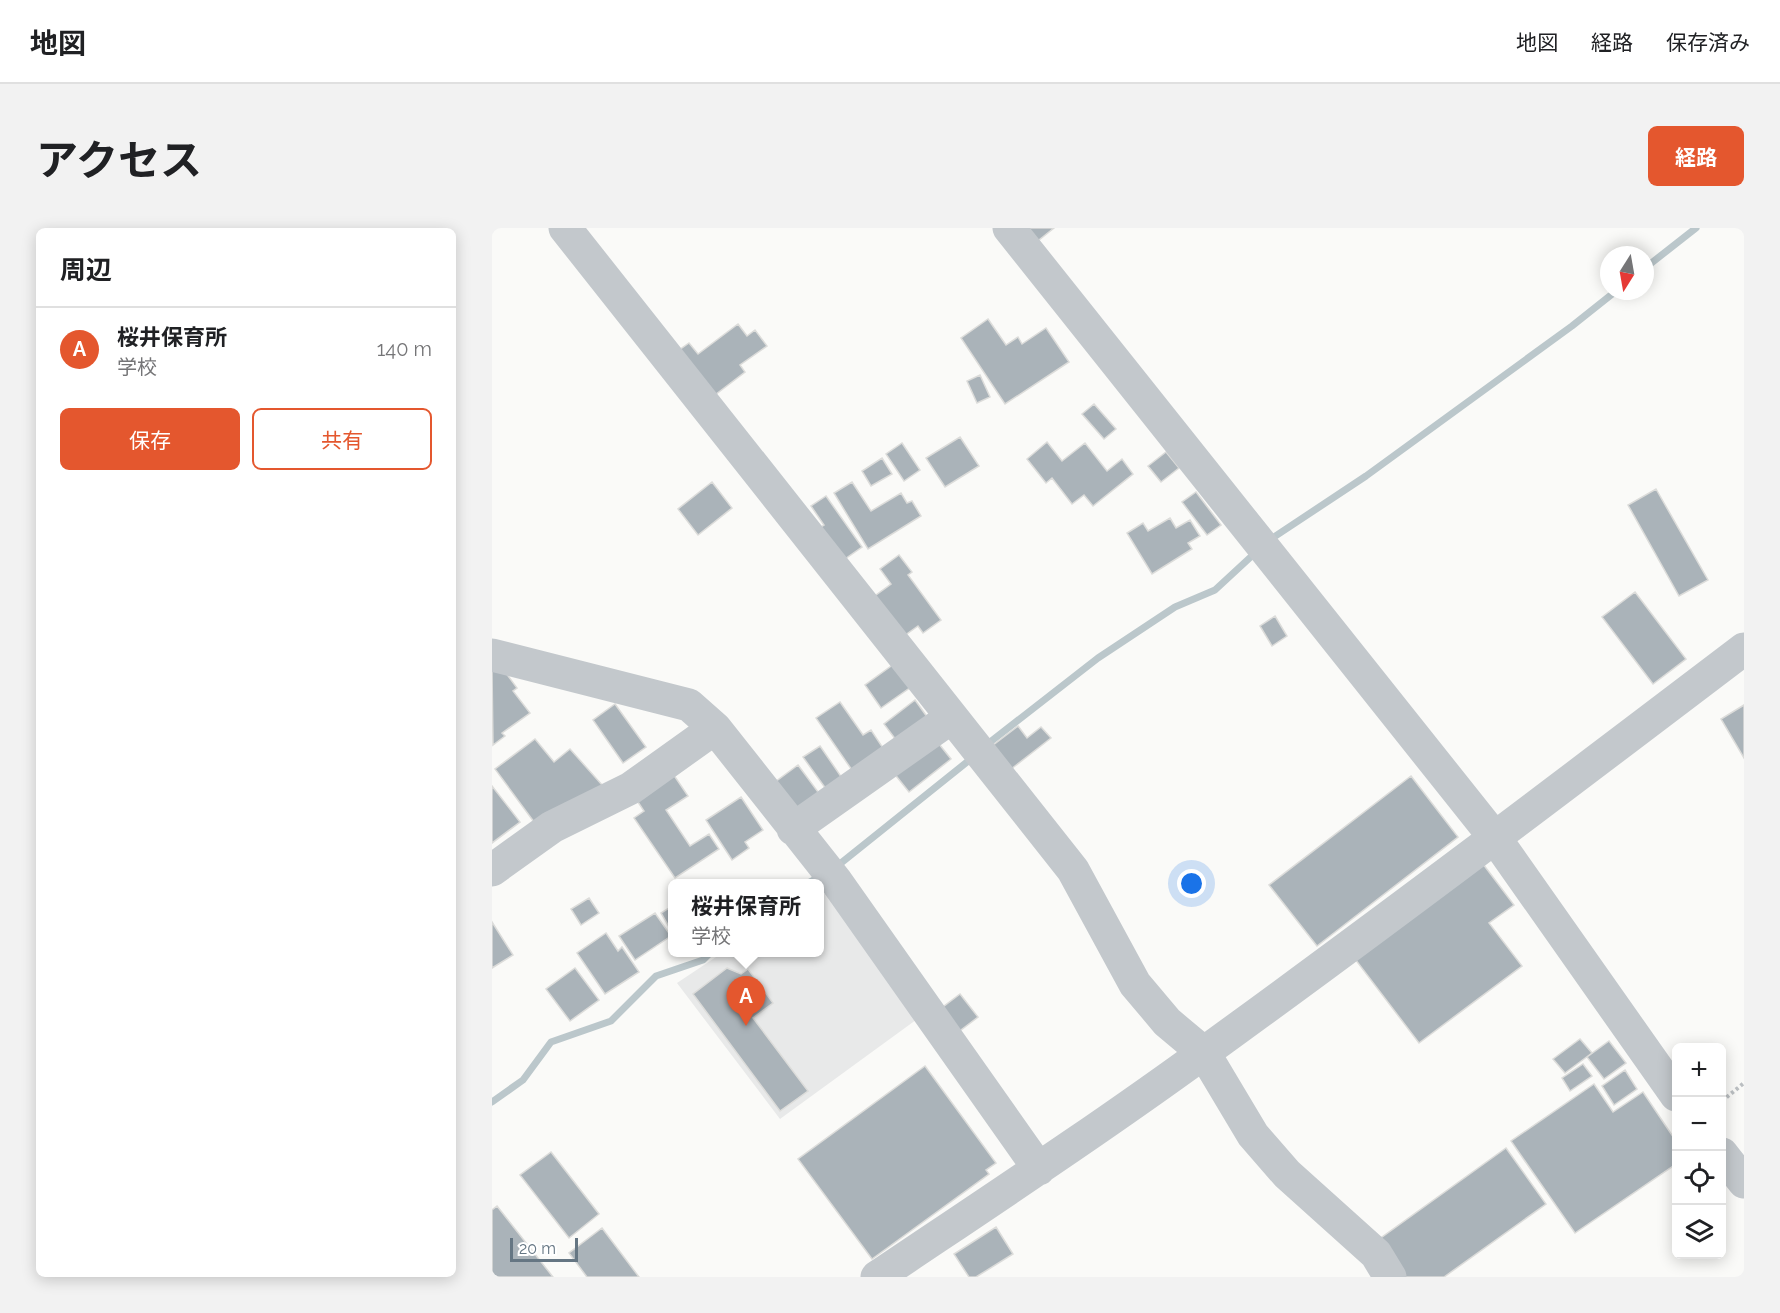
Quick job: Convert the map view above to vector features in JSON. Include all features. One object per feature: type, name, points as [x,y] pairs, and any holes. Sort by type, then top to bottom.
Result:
[{"type":"street","points":[[565,228],[902,657],[1073,870],[1135,984],[1167,1022],[1204,1053],[1253,1135],[1287,1174],[1376,1254],[1390,1277]]},
{"type":"street","points":[[1010,228],[1495,838],[1672,1088]]},
{"type":"street","points":[[877,1277],[1039,1169],[1204,1053],[1495,838],[1744,649]]},
{"type":"street","points":[[492,655],[689,705],[715,728],[836,881],[1039,1169]]},
{"type":"street","points":[[793,829],[952,717]]},
{"type":"street","points":[[492,870],[552,827],[631,788],[715,728]]},
{"type":"street","points":[[1726,1159],[1744,1182]]},
{"type":"path","points":[[1726,1098],[1744,1083]]},
{"type":"shaded area","points":[[832,891],[920,1017],[780,1119],[677,983],[716,957],[824,957],[824,894]]},
{"type":"building","points":[[1021,228],[1054,228],[1034,244]]},
{"type":"building","points":[[988,319],[1006,345],[1018,337],[1022,344],[1046,328],[1069,362],[1005,404],[961,338]]},
{"type":"building","points":[[738,324],[747,336],[755,330],[767,346],[740,365],[745,372],[707,401],[672,355],[689,343],[698,354]]},
{"type":"building","points":[[980,375],[990,397],[977,403],[967,381]]},
{"type":"building","points":[[1094,404],[1116,429],[1104,439],[1082,414]]},
{"type":"building","points":[[960,437],[979,466],[945,487],[926,458]]},
{"type":"building","points":[[1047,442],[1062,461],[1085,443],[1107,471],[1122,459],[1133,474],[1093,506],[1084,495],[1072,504],[1052,478],[1046,483],[1027,459]]},
{"type":"building","points":[[902,443],[920,470],[904,481],[886,454]]},
{"type":"building","points":[[1166,452],[1179,468],[1161,482],[1148,466]]},
{"type":"building","points":[[882,458],[892,474],[871,486],[862,471]]},
{"type":"building","points":[[712,482],[732,508],[698,535],[678,509]]},
{"type":"building","points":[[852,482],[871,511],[901,493],[907,503],[912,501],[921,516],[868,549],[834,493]]},
{"type":"building","points":[[1656,489],[1708,580],[1679,596],[1628,505]]},
{"type":"building","points":[[1196,492],[1221,525],[1207,535],[1182,502]]},
{"type":"building","points":[[826,496],[862,547],[832,568],[809,535],[824,525],[811,506]]},
{"type":"building","points":[[1170,518],[1176,528],[1190,520],[1200,536],[1188,543],[1192,549],[1152,574],[1127,533],[1143,523],[1148,531]]},
{"type":"building","points":[[899,555],[912,572],[908,575],[941,620],[923,633],[918,626],[901,638],[865,603],[891,584],[880,569]]},
{"type":"building","points":[[1635,592],[1686,659],[1653,684],[1602,617]]},
{"type":"building","points":[[1275,616],[1287,636],[1272,646],[1260,626]]},
{"type":"building","points":[[894,664],[911,687],[881,708],[865,685]]},
{"type":"building","points":[[500,665],[517,688],[513,691],[530,713],[502,733],[505,736],[493,745],[492,671]]},
{"type":"building","points":[[915,700],[930,721],[902,748],[884,724]]},
{"type":"building","points":[[840,702],[863,735],[871,730],[885,751],[854,773],[816,718]]},
{"type":"building","points":[[615,704],[646,747],[623,763],[593,720]]},
{"type":"building","points":[[1744,705],[1744,758],[1721,719]]},
{"type":"building","points":[[1018,726],[1027,738],[1041,727],[1051,738],[1006,773],[988,749]]},
{"type":"building","points":[[535,739],[554,762],[570,749],[603,786],[537,826],[495,769]]},
{"type":"building","points":[[935,739],[951,759],[909,792],[893,772]]},
{"type":"building","points":[[820,746],[842,778],[826,789],[803,757]]},
{"type":"building","points":[[667,765],[688,796],[666,810],[690,846],[709,834],[719,849],[675,878],[634,818],[644,811],[630,790]]},
{"type":"building","points":[[798,765],[821,796],[791,819],[767,788]]},
{"type":"building","points":[[1411,776],[1458,837],[1317,946],[1269,885]]},
{"type":"building","points":[[492,786],[520,822],[492,843]]},
{"type":"building","points":[[741,797],[763,830],[745,842],[749,848],[732,860],[706,820]]},
{"type":"building","points":[[1483,864],[1514,905],[1489,923],[1522,966],[1419,1043],[1355,959]]},
{"type":"building","points":[[589,898],[599,913],[581,925],[571,909]]},
{"type":"building","points":[[668,909],[668,925],[661,913]]},
{"type":"building","points":[[655,913],[668,932],[668,938],[635,960],[619,936]]},
{"type":"building","points":[[492,922],[513,955],[492,968]]},
{"type":"building","points":[[606,933],[618,951],[622,947],[639,972],[605,994],[577,953]]},
{"type":"building","points":[[575,968],[599,1000],[570,1021],[546,989]]},
{"type":"building","points":[[727,968],[741,974],[748,969],[773,1003],[753,1018],[808,1091],[780,1111],[693,994]]},
{"type":"building","points":[[960,994],[978,1017],[953,1036],[935,1013]]},
{"type":"building","points":[[1580,1039],[1592,1053],[1565,1073],[1553,1059]]},
{"type":"building","points":[[1609,1041],[1626,1063],[1604,1079],[1587,1057]]},
{"type":"building","points":[[1583,1064],[1592,1076],[1570,1091],[1562,1078]]},
{"type":"building","points":[[925,1066],[996,1163],[986,1170],[989,1174],[872,1259],[798,1159]]},
{"type":"building","points":[[1625,1070],[1637,1089],[1614,1105],[1602,1086]]},
{"type":"building","points":[[1594,1084],[1613,1112],[1643,1092],[1672,1135],[1672,1167],[1575,1233],[1511,1141]]},
{"type":"building","points":[[1506,1148],[1546,1204],[1444,1277],[1394,1277],[1371,1245]]},
{"type":"building","points":[[551,1152],[599,1214],[569,1238],[520,1175]]},
{"type":"building","points":[[497,1206],[553,1277],[492,1277],[492,1210]]},
{"type":"building","points":[[996,1227],[1013,1254],[976,1277],[969,1277],[954,1254]]},
{"type":"building","points":[[602,1228],[639,1277],[587,1277],[569,1253]]},
{"type":"waterway","points":[[1654,261],[1696,228]]},
{"type":"waterway","points":[[1268,541],[1366,476],[1605,300]]},
{"type":"waterway","points":[[985,746],[1098,658],[1175,607],[1215,590],[1255,553]]},
{"type":"waterway","points":[[836,867],[972,758]]},
{"type":"waterway","points":[[815,879],[821,876]]},
{"type":"waterway","points":[[492,1102],[523,1080],[551,1042],[611,1021],[656,976],[706,957]]},
{"type":"place","name":"桜井保育所","points":[[746,1026]]}]
